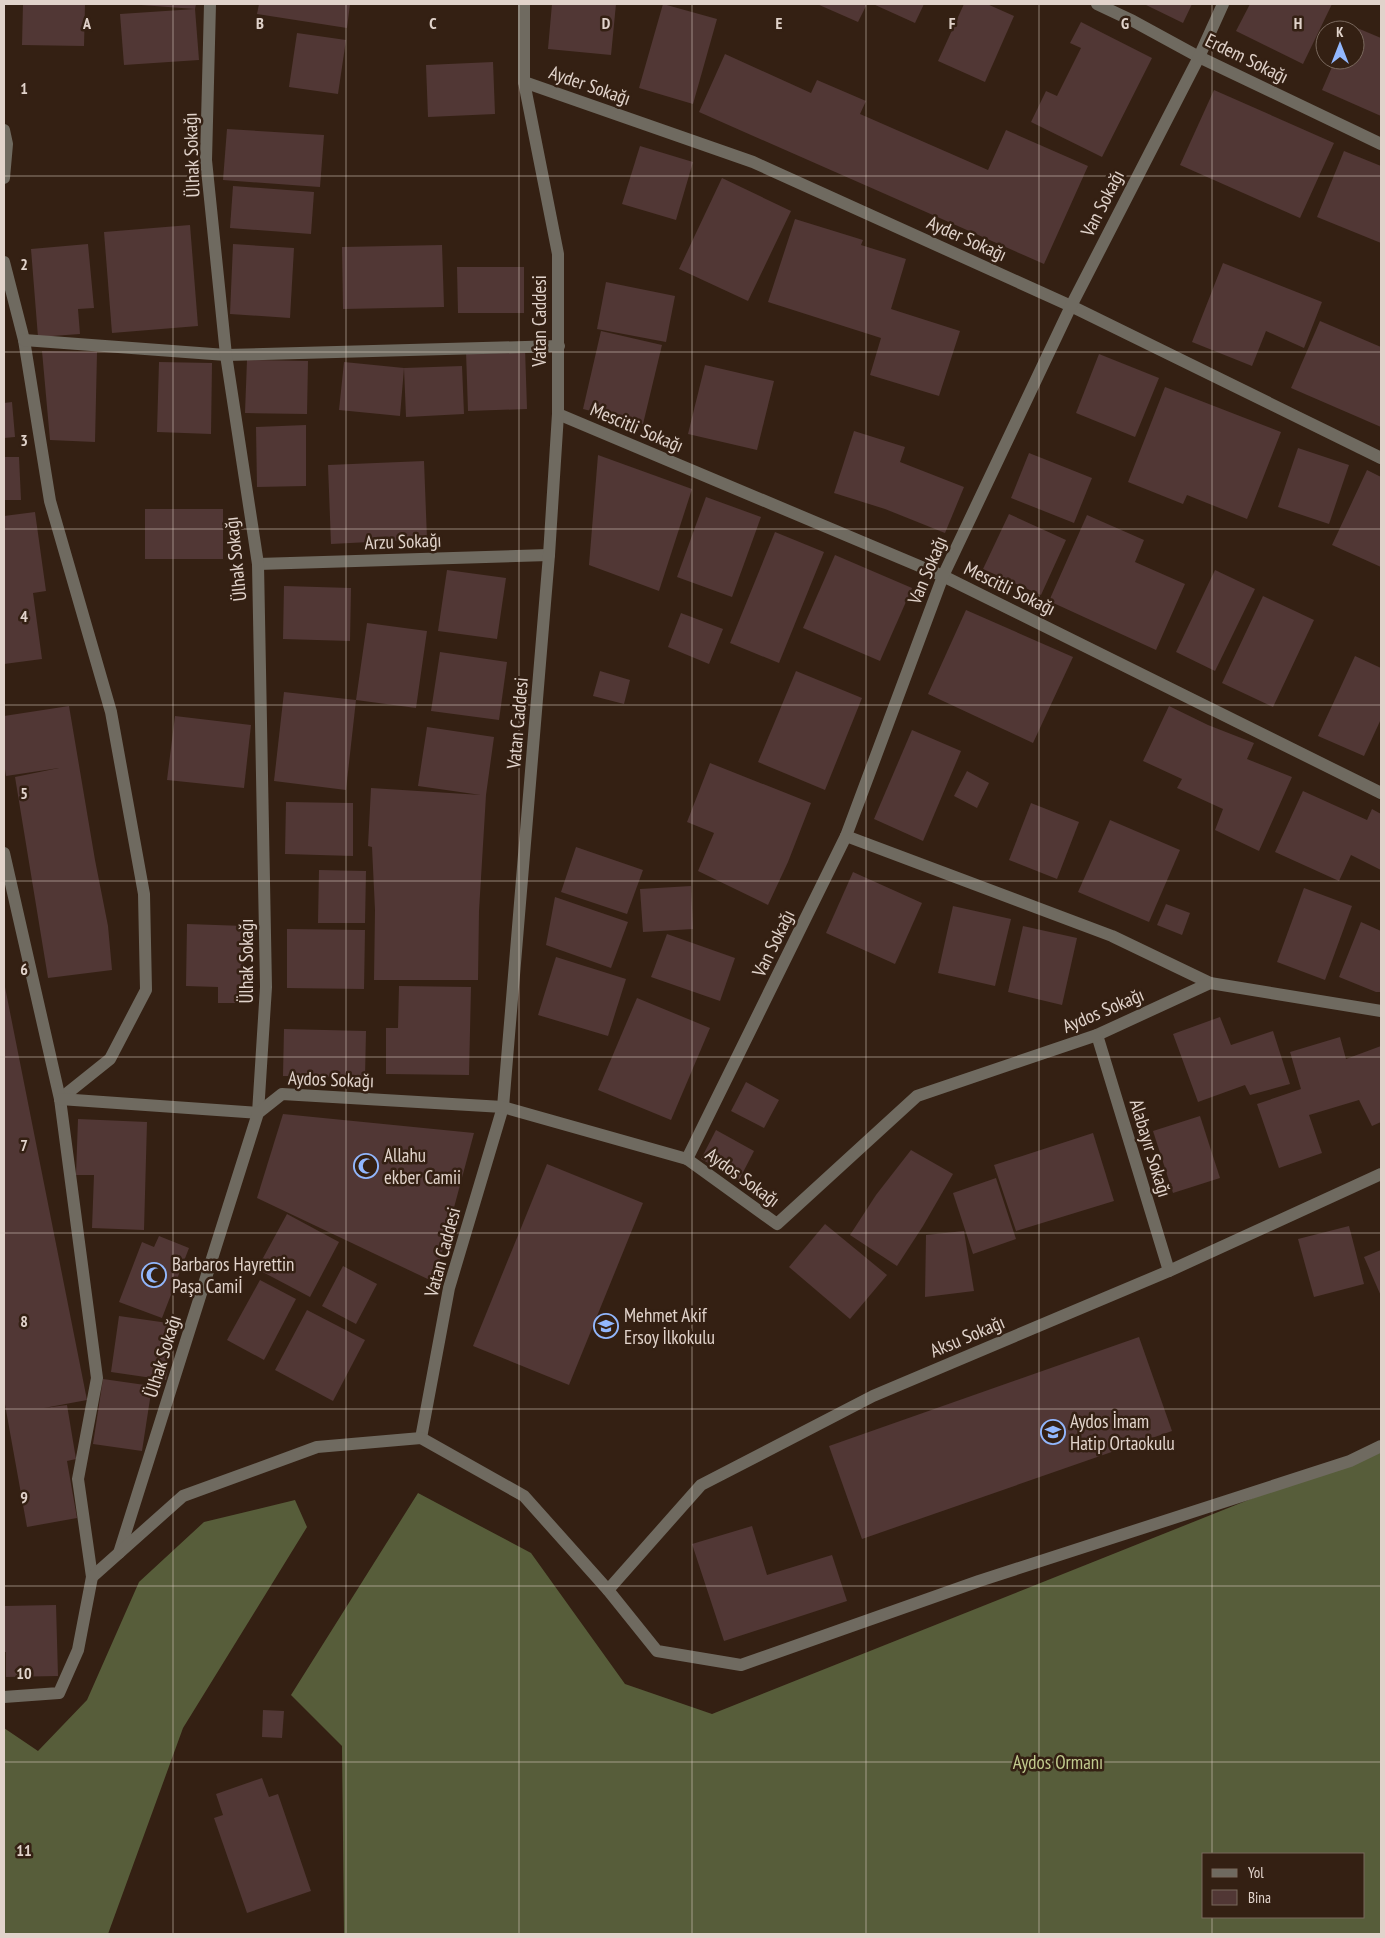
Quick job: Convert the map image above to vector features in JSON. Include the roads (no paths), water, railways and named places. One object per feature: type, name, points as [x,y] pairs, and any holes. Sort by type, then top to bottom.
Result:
[{"type":"street","name":"Ülhak Sokağı","points":[[119,1553],[258,1112],[266,987],[258,564],[226,355],[206,160],[210,4]]},
{"type":"street","name":"Vatan Caddesi","points":[[421,1438],[449,1288],[503,1107],[550,555],[558,414],[558,254],[524,82],[524,4]]},
{"type":"street","name":"Erdem Sokağı","points":[[1097,4],[1133,21],[1199,57],[1381,144]]},
{"type":"street","name":"Van Sokağı","points":[[687,1160],[846,836],[943,576],[1071,306],[1199,57],[1223,4]]},
{"type":"street","name":"Ayder Sokağı","points":[[524,82],[754,162],[1071,306],[1381,458]]},
{"type":"street","points":[[4,130],[7,144],[4,178]]},
{"type":"street","points":[[4,262],[24,340],[50,501],[111,712],[144,894],[146,990],[110,1059],[60,1099]]},
{"type":"street","points":[[24,340],[226,355],[559,346]]},
{"type":"street","name":"Mescitli Sokağı","points":[[558,414],[943,576],[1381,793]]},
{"type":"street","name":"Arzu Sokağı","points":[[258,564],[550,555]]},
{"type":"street","points":[[846,836],[1112,936],[1210,983],[1381,1011]]},
{"type":"street","points":[[4,853],[60,1099],[97,1378],[78,1479],[92,1577],[78,1650],[59,1693],[4,1697]]},
{"type":"street","name":"Aydos Sokağı","points":[[258,1112],[282,1094],[503,1107],[687,1160],[777,1224],[917,1096],[1097,1035],[1210,983]]},
{"type":"street","name":"Alabayır Sokağı","points":[[1097,1035],[1169,1271]]},
{"type":"street","points":[[60,1099],[258,1112]]},
{"type":"street","name":"Aksu Sokağı","points":[[608,1590],[701,1485],[873,1396],[1169,1271],[1381,1174]]},
{"type":"street","points":[[92,1577],[183,1496],[317,1447],[421,1438],[524,1496],[608,1590],[657,1651],[741,1665],[979,1581],[1350,1461],[1381,1446]]},
{"type":"place","name":"Allahu ekber Camii","points":[[366,1166]]},
{"type":"place","name":"Barbaros Hayrettin Paşa Camiİ","points":[[154,1275]]},
{"type":"place","name":"Mehmet Akif Ersoy İlkokulu","points":[[606,1326]]},
{"type":"place","name":"Aydos İmam Hatip Ortaokulu","points":[[1053,1432]]},
{"type":"park label","name":"Aydos Ormanı","points":[[1058,1762]]}]
